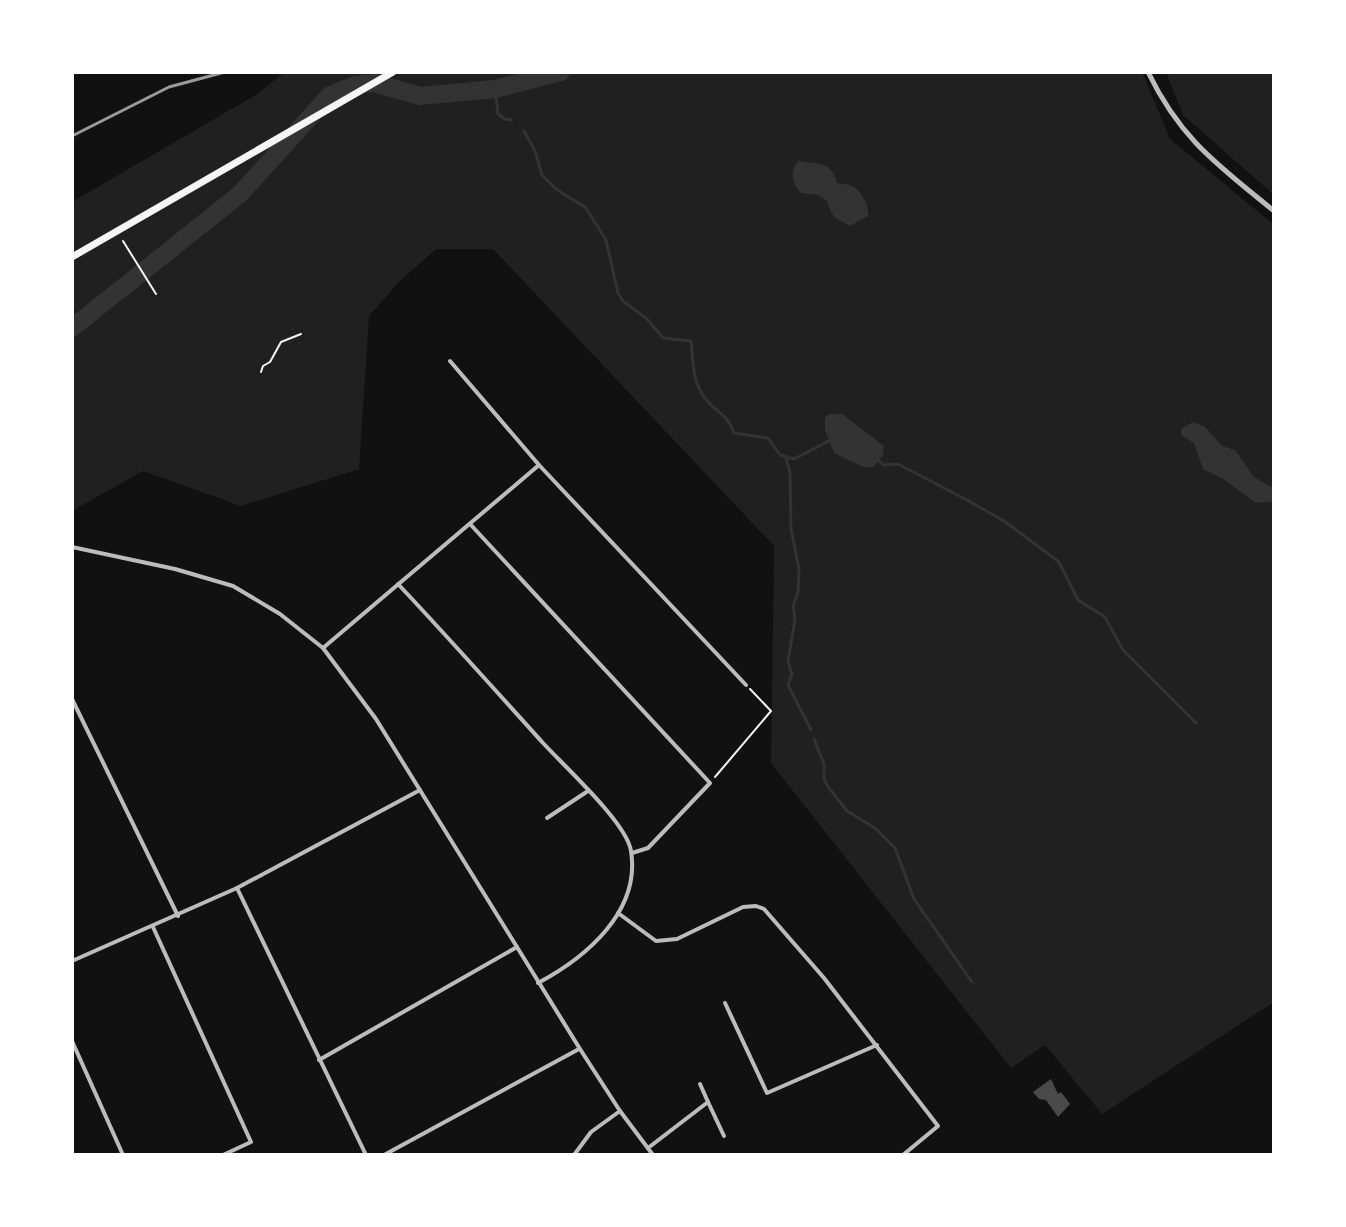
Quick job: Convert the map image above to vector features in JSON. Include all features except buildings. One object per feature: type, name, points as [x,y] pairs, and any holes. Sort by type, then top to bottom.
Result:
[{"type":"main road","points":[[72,257],[393,72]]},
{"type":"street","points":[[1148,72],[1163,103],[1181,129],[1201,150],[1274,211]]},
{"type":"street","points":[[450,361],[539,465],[746,685]]},
{"type":"street","points":[[323,648],[539,465]]},
{"type":"street","points":[[470,524],[710,783],[648,848],[632,853]]},
{"type":"street","points":[[72,547],[175,569],[233,586],[280,614],[323,648],[367,707],[580,1049],[653,1155]]},
{"type":"street","points":[[398,584],[588,791],[624,833],[632,853],[630,879],[609,928],[585,954],[538,983]]},
{"type":"street","points":[[72,699],[178,916]]},
{"type":"street","points":[[72,961],[237,888],[420,790]]},
{"type":"street","points":[[547,818],[588,791]]},
{"type":"street","points":[[237,888],[366,1155]]},
{"type":"street","points":[[618,913],[648,937],[665,941],[677,939],[743,907],[764,909],[824,978],[938,1126],[903,1155]]},
{"type":"street","points":[[153,927],[251,1142],[223,1155]]},
{"type":"street","points":[[319,1060],[517,947]]},
{"type":"street","points":[[725,1003],[767,1093],[877,1045]]},
{"type":"street","points":[[72,1041],[123,1155]]},
{"type":"street","points":[[384,1155],[580,1049]]},
{"type":"street","points":[[700,1084],[724,1136]]},
{"type":"street","points":[[648,1148],[708,1102]]},
{"type":"street","points":[[574,1155],[591,1132],[620,1111]]},
{"type":"path","points":[[123,241],[156,294]]},
{"type":"path","points":[[261,372],[281,342],[301,334]]},
{"type":"path","points":[[710,783],[771,711],[746,685]]},
{"type":"shaded area","points":[[285,72],[1142,72],[1170,139],[1274,225],[1274,1002],[1102,1114],[1045,1045],[1011,1068],[771,763],[774,546],[493,249],[436,249],[400,281],[369,316],[359,469],[241,506],[143,471],[72,511],[72,202],[254,96]]},
{"type":"shaded area","points":[[1166,72],[1274,72],[1274,195],[1183,115]]},
{"type":"shaded area","points":[[799,161],[828,167],[837,183],[855,188],[862,195],[868,216],[850,226],[835,217],[827,201],[819,195],[801,193],[793,177]]},
{"type":"shaded area","points":[[842,414],[884,446],[883,455],[873,467],[863,467],[834,453],[825,430],[825,417]]},
{"type":"shaded area","points":[[1193,422],[1205,427],[1222,446],[1235,450],[1254,477],[1273,488],[1274,501],[1256,503],[1203,469],[1194,443],[1181,435],[1181,429]]},
{"type":"waterway","points":[[72,328],[240,194],[330,95],[355,85],[374,83],[420,96],[495,89],[561,72]]},
{"type":"waterway","points":[[495,89],[498,114],[512,120]]},
{"type":"waterway","points":[[524,131],[535,151],[542,175],[556,189],[586,208],[606,240],[618,293],[623,301],[647,319],[663,338],[691,341],[694,371],[701,392],[728,421],[734,433],[768,438],[780,455],[794,459],[829,441]]},
{"type":"waterway","points":[[786,458],[790,473],[791,529],[799,569],[788,662],[792,674],[788,685],[811,730]]},
{"type":"waterway","points":[[877,460],[884,465],[898,464],[967,500],[1004,521],[1059,562],[1078,600],[1105,617],[1123,650],[1196,723]]},
{"type":"waterway","points":[[814,739],[824,764],[824,780],[829,788],[847,811],[875,828],[895,848],[914,899],[972,982]]},
{"type":"railway","points":[[72,136],[169,87],[225,72]]}]
